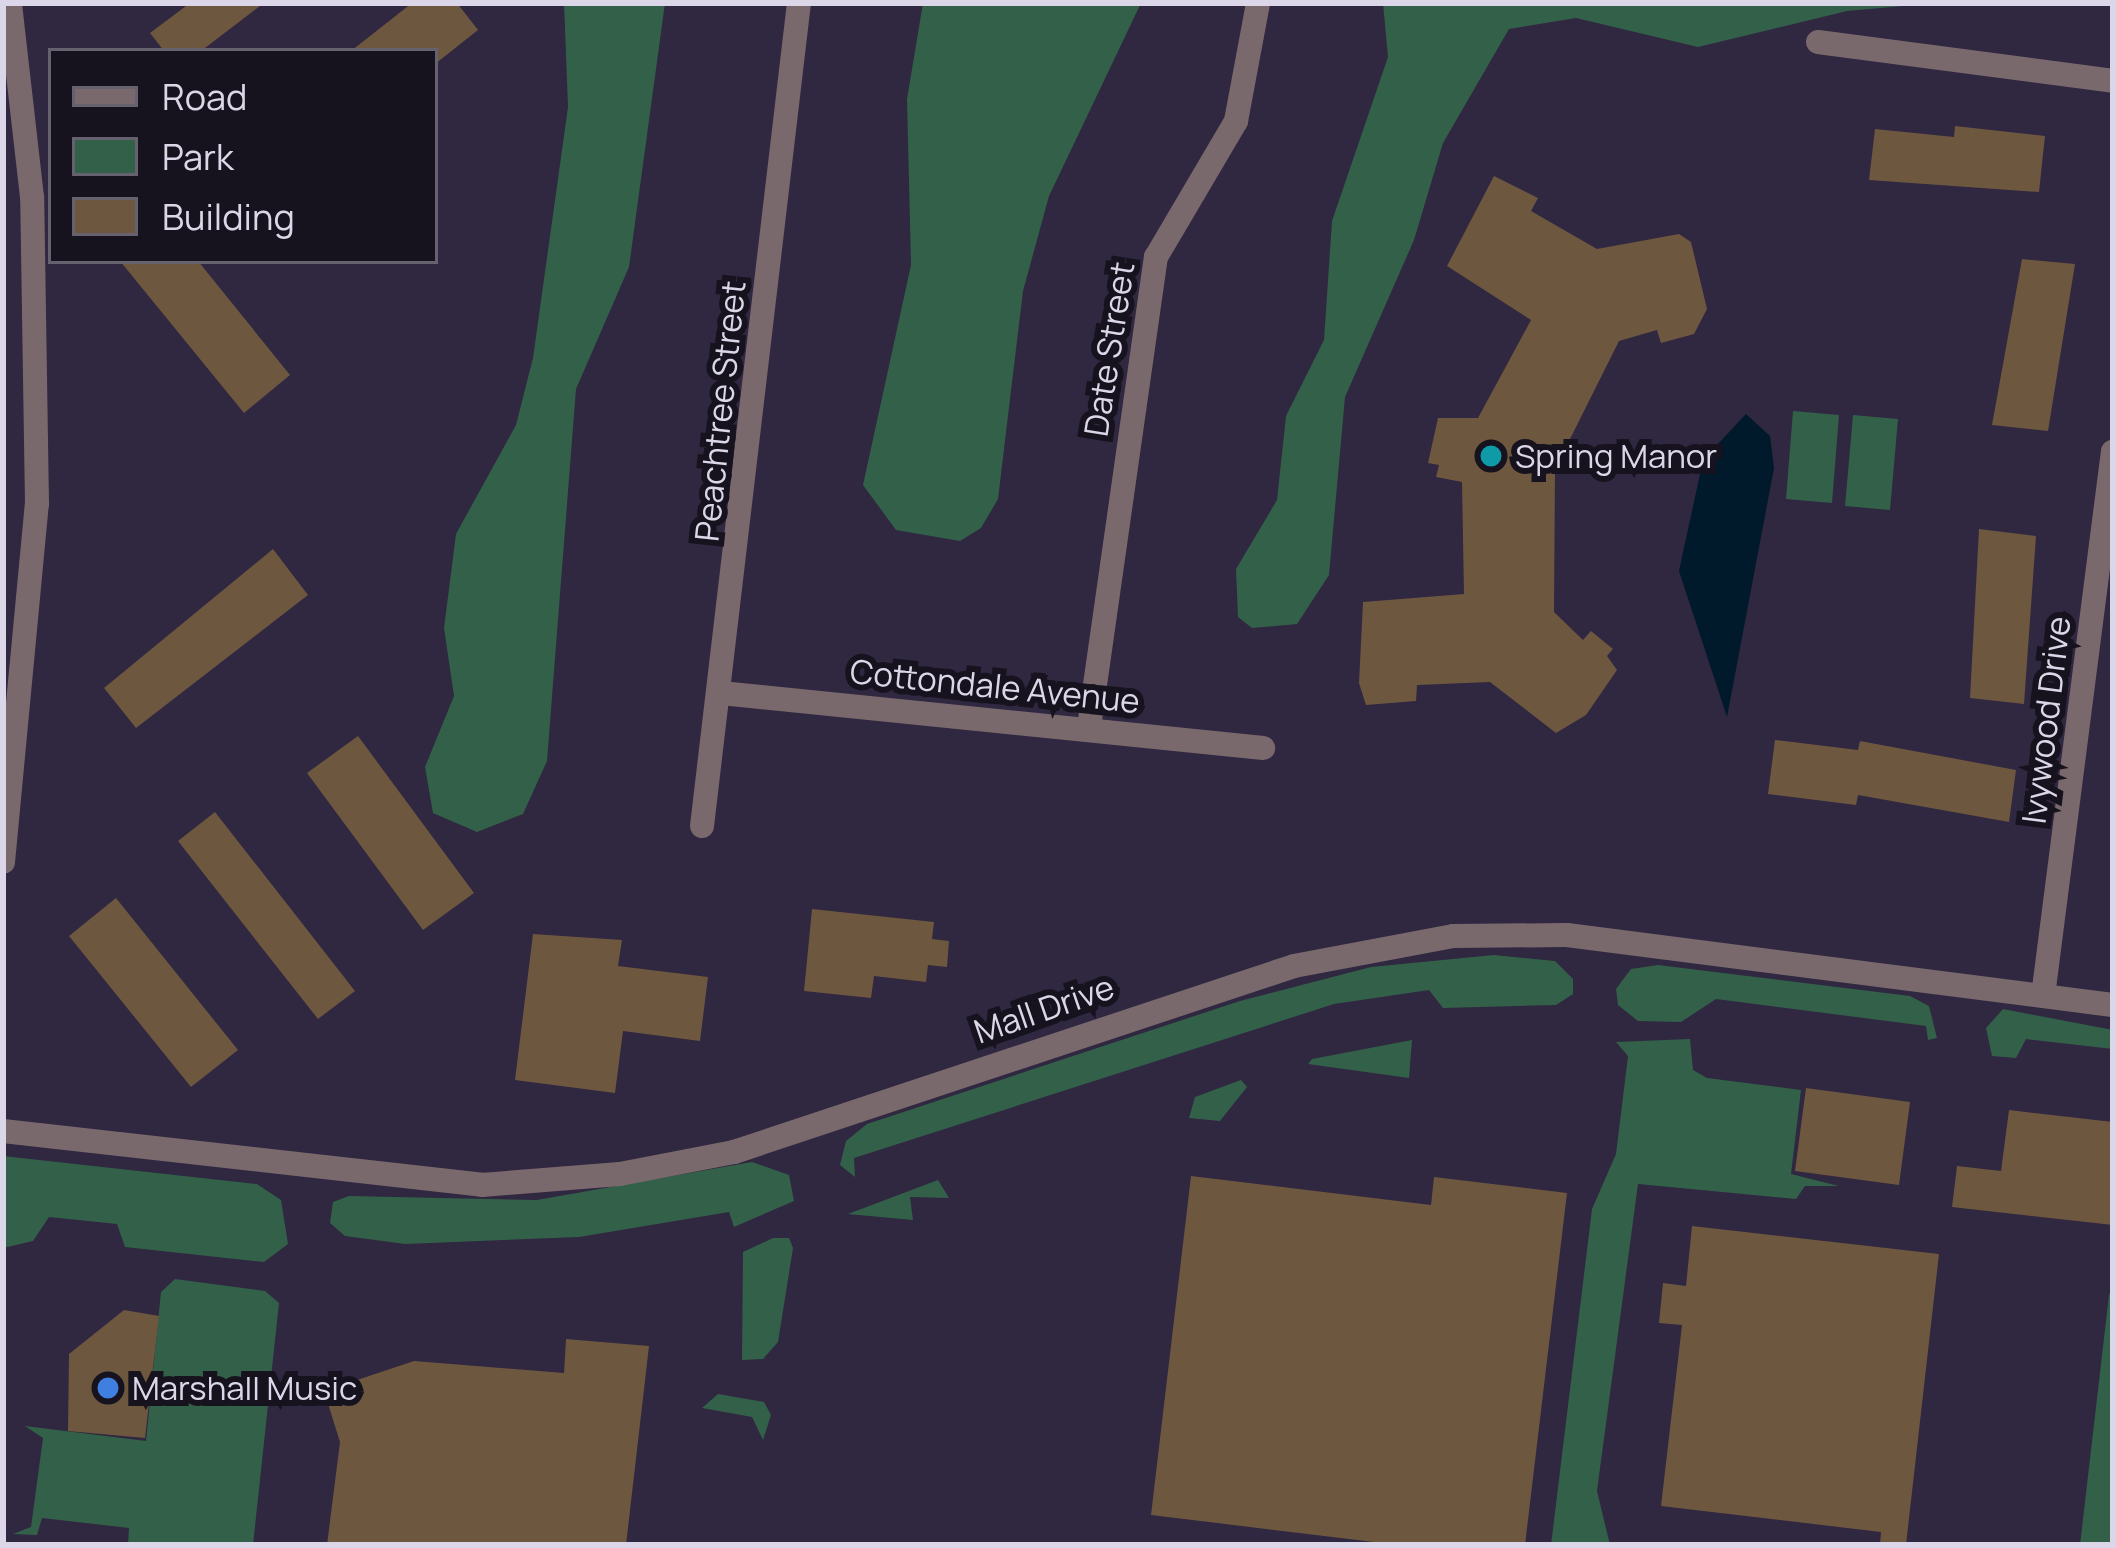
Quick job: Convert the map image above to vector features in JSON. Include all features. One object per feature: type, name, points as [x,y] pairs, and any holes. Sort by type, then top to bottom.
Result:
[{"type":"street","points":[[3,862],[37,504],[32,197],[10,3]]},
{"type":"street","name":"Peachtree Street","points":[[702,826],[722,693],[799,3]]},
{"type":"street","name":"Date Street","points":[[1089,727],[1152,275],[1236,121],[1258,3]]},
{"type":"street","points":[[1818,42],[2113,81]]},
{"type":"street","name":"Ivywood Drive","points":[[2043,996],[2100,651],[2113,451]]},
{"type":"street","name":"Cottondale Avenue","points":[[722,693],[1262,748]]},
{"type":"street","name":"Mall Drive","points":[[3,1132],[482,1185],[620,1174],[734,1152],[1294,965],[1453,936],[1567,935],[2113,1005]]},
{"type":"green space","points":[[564,3],[665,3],[629,267],[576,389],[547,761],[523,814],[477,832],[433,813],[425,767],[454,696],[444,628],[456,534],[516,425],[533,358],[568,107]]},
{"type":"green space","points":[[923,3],[1141,3],[1049,196],[1023,291],[998,499],[981,528],[960,541],[896,530],[863,485],[911,265],[907,99]]},
{"type":"green space","points":[[1383,3],[1937,3],[1847,11],[1698,47],[1576,18],[1509,29],[1443,143],[1414,240],[1345,397],[1329,575],[1297,624],[1252,628],[1238,617],[1236,569],[1277,500],[1286,416],[1324,340],[1332,221],[1388,57]]},
{"type":"green space","points":[[1793,411],[1839,415],[1832,503],[1786,499]]},
{"type":"green space","points":[[1853,415],[1898,419],[1890,510],[1845,506]]},
{"type":"green space","points":[[1494,955],[1555,961],[1573,979],[1573,994],[1556,1005],[1443,1008],[1429,990],[1334,1004],[854,1158],[855,1177],[840,1165],[846,1141],[867,1124],[1240,1001],[1371,967]]},
{"type":"green space","points":[[1658,965],[1910,996],[1929,1006],[1937,1038],[1928,1040],[1926,1026],[1716,999],[1681,1022],[1638,1021],[1618,1005],[1616,989],[1631,969]]},
{"type":"green space","points":[[2003,1009],[2113,1030],[2113,1049],[2026,1039],[2016,1058],[1992,1056],[1986,1028]]},
{"type":"green space","points":[[1690,1039],[1693,1070],[1707,1078],[1801,1090],[1791,1174],[1839,1186],[1805,1186],[1796,1199],[1638,1184],[1597,1491],[1610,1545],[1551,1545],[1592,1209],[1616,1154],[1628,1056],[1616,1042]]},
{"type":"green space","points":[[1412,1040],[1409,1078],[1308,1064],[1312,1059]]},
{"type":"green space","points":[[1241,1080],[1247,1087],[1220,1121],[1189,1118],[1195,1097]]},
{"type":"green space","points":[[3,1156],[257,1184],[281,1200],[288,1244],[264,1262],[125,1247],[117,1224],[49,1217],[33,1241],[3,1248]]},
{"type":"green space","points":[[752,1162],[789,1175],[794,1201],[734,1227],[729,1212],[579,1237],[405,1244],[345,1236],[330,1223],[333,1202],[349,1196],[537,1200]]},
{"type":"green space","points":[[938,1180],[949,1198],[910,1197],[913,1220],[848,1214]]},
{"type":"green space","points":[[773,1238],[789,1238],[793,1248],[778,1342],[763,1359],[742,1360],[743,1252]]},
{"type":"green space","points":[[175,1279],[265,1291],[279,1303],[253,1545],[128,1545],[129,1528],[42,1518],[37,1535],[13,1534],[31,1527],[43,1438],[25,1426],[146,1441],[161,1292]]},
{"type":"green space","points":[[2113,1286],[2113,1545],[2080,1545],[2109,1295]]},
{"type":"green space","points":[[718,1394],[764,1402],[771,1415],[763,1440],[752,1417],[702,1408]]},
{"type":"water","points":[[1746,414],[1770,436],[1774,468],[1727,717],[1679,571],[1703,460]]},
{"type":"building","points":[[190,3],[264,3],[205,48],[162,48],[150,33]]},
{"type":"building","points":[[412,3],[457,3],[478,30],[438,62],[438,48],[355,48]]},
{"type":"building","points":[[1955,126],[2045,136],[2039,192],[1869,180],[1875,129],[1954,137]]},
{"type":"building","name":"Spring Manor","points":[[1494,176],[1538,198],[1531,211],[1597,249],[1679,234],[1691,242],[1707,309],[1694,334],[1661,343],[1657,330],[1619,341],[1555,469],[1554,612],[1583,640],[1591,631],[1613,649],[1607,656],[1617,670],[1586,715],[1556,733],[1490,682],[1417,685],[1416,701],[1366,705],[1359,683],[1363,602],[1464,594],[1462,482],[1436,477],[1439,465],[1428,463],[1438,418],[1478,418],[1531,320],[1447,266]]},
{"type":"building","points":[[2022,259],[2075,264],[2048,431],[1992,425]]},
{"type":"building","points":[[122,264],[200,264],[290,375],[244,413]]},
{"type":"building","points":[[1979,529],[2036,536],[2024,704],[1970,698]]},
{"type":"building","points":[[273,549],[308,595],[136,728],[104,688]]},
{"type":"building","points":[[358,736],[474,893],[423,930],[307,773]]},
{"type":"building","points":[[1775,740],[1858,750],[1860,741],[2016,770],[2009,822],[1858,795],[1856,805],[1768,794]]},
{"type":"building","points":[[215,812],[355,991],[318,1019],[178,841]]},
{"type":"building","points":[[116,898],[238,1050],[191,1087],[69,936]]},
{"type":"building","points":[[812,909],[934,922],[932,939],[949,941],[947,967],[928,965],[926,982],[874,976],[871,998],[804,991]]},
{"type":"building","points":[[533,934],[622,940],[618,966],[708,977],[700,1041],[623,1031],[615,1093],[515,1080]]},
{"type":"building","points":[[1806,1088],[1910,1102],[1899,1185],[1795,1171]]},
{"type":"building","points":[[2009,1110],[2113,1122],[2113,1225],[1952,1207],[1957,1166],[2001,1171]]},
{"type":"building","points":[[1191,1176],[1431,1205],[1434,1177],[1567,1193],[1525,1545],[1399,1545],[1151,1515]]},
{"type":"building","points":[[1692,1226],[1939,1254],[1906,1545],[1880,1545],[1881,1532],[1661,1506],[1682,1325],[1659,1323],[1663,1283],[1686,1286]]},
{"type":"building","name":"Marshall Music","points":[[124,1310],[159,1316],[145,1438],[68,1431],[69,1354]]},
{"type":"building","points":[[566,1339],[649,1346],[626,1545],[327,1545],[340,1442],[324,1391],[414,1361],[564,1373]]},
{"type":"place","name":"Spring Manor","points":[[1491,456]]},
{"type":"place","name":"Marshall Music","points":[[108,1388]]}]
